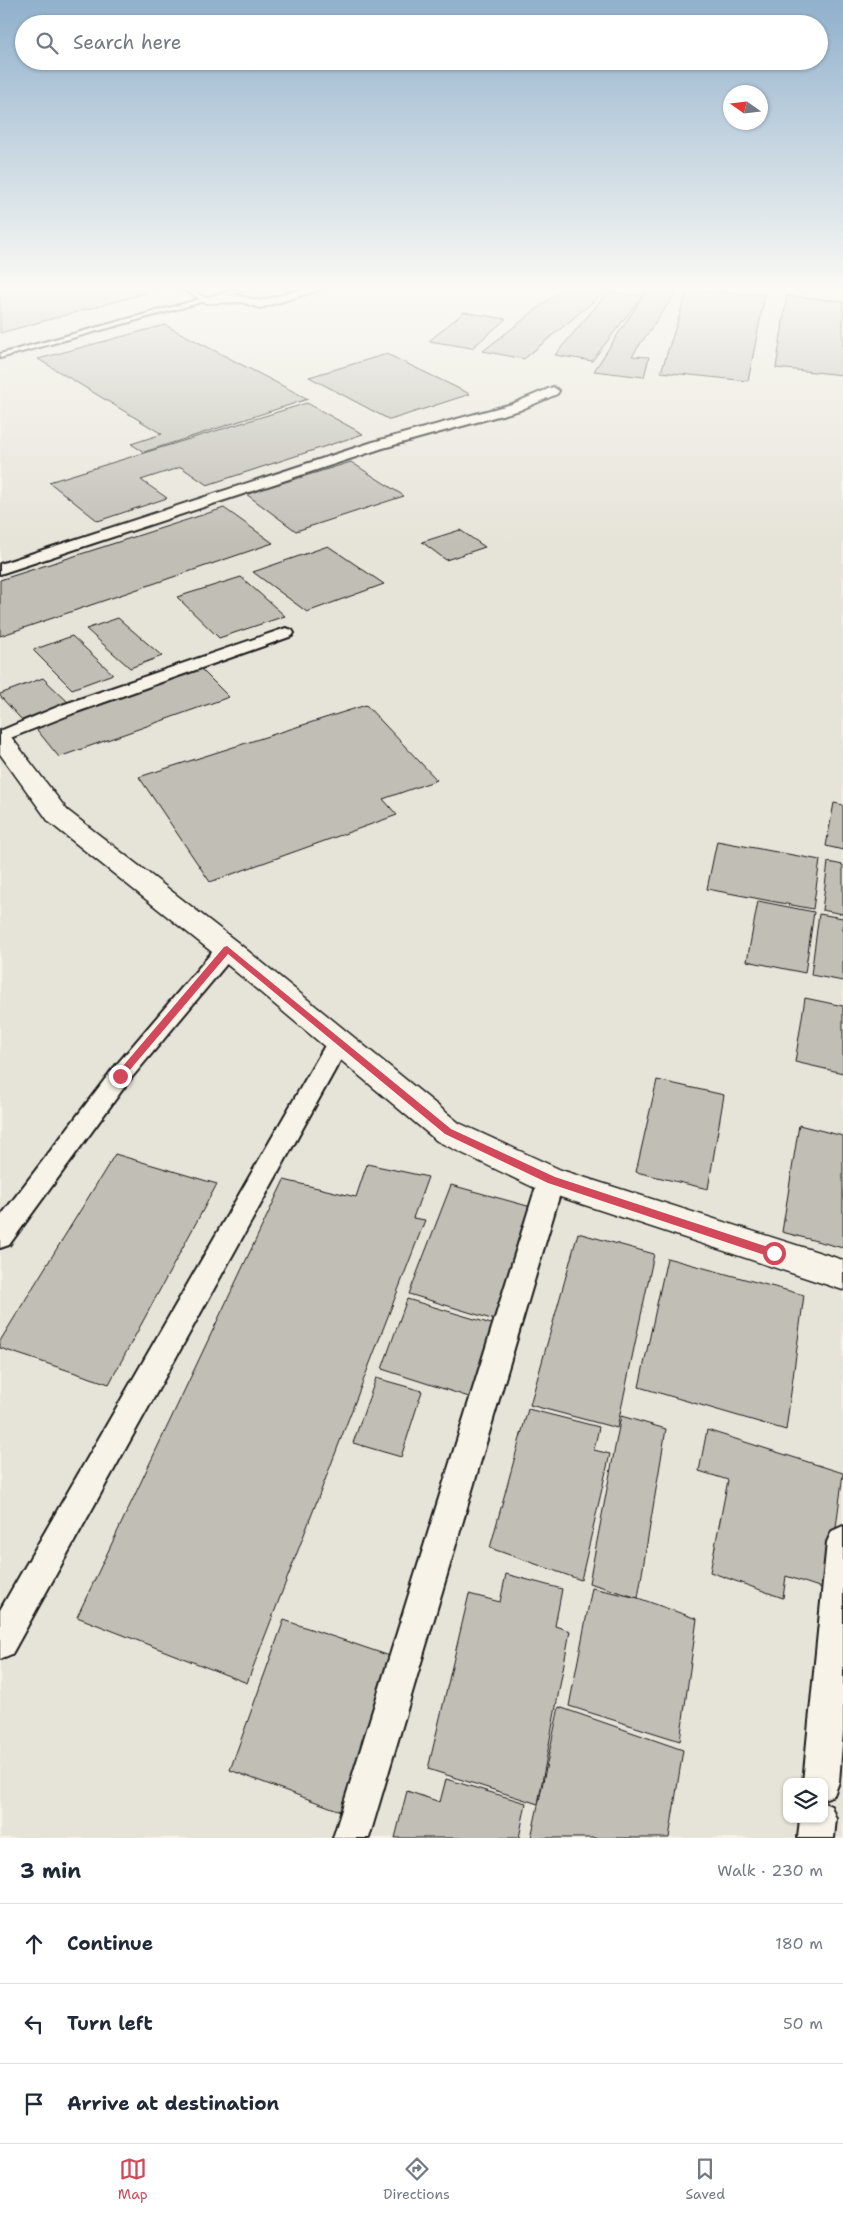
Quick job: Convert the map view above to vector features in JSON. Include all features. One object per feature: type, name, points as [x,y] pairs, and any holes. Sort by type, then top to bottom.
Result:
[{"type":"street","points":[[0,569],[378,445],[516,407],[553,391]]},
{"type":"street","points":[[286,634],[68,709],[0,738],[58,816],[340,1040],[448,1132],[552,1180],[843,1275]]},
{"type":"street","points":[[0,1237],[120,1076],[227,949]]},
{"type":"street","points":[[0,1642],[340,1040]]},
{"type":"street","points":[[351,1838],[552,1180]]},
{"type":"street","points":[[821,1778],[843,1542]]},
{"type":"street","points":[[816,1838],[818,1823]]},
{"type":"shaded area","points":[[0,373],[843,373],[843,1838],[0,1838]]},
{"type":"building","points":[[61,373],[257,373],[308,399],[144,452],[131,444],[162,434]]},
{"type":"building","points":[[323,373],[426,373],[470,394],[390,420],[309,377]]},
{"type":"building","points":[[609,373],[645,373],[644,377]]},
{"type":"building","points":[[668,373],[750,373],[748,381]]},
{"type":"building","points":[[822,373],[843,373],[843,375]]},
{"type":"building","points":[[307,403],[363,434],[207,485],[181,467],[141,480],[167,498],[98,521],[49,482]]},
{"type":"building","points":[[351,462],[404,496],[296,531],[246,494]]},
{"type":"building","points":[[224,508],[273,543],[0,636],[0,580]]},
{"type":"building","points":[[460,530],[485,547],[446,560],[422,542]]},
{"type":"building","points":[[328,546],[384,584],[307,612],[253,572]]},
{"type":"building","points":[[241,577],[285,616],[219,638],[177,597]]},
{"type":"building","points":[[118,618],[162,656],[130,668],[86,629]]},
{"type":"building","points":[[72,636],[113,674],[72,689],[33,650]]},
{"type":"building","points":[[200,668],[229,697],[59,757],[33,725]]},
{"type":"building","points":[[43,678],[68,702],[22,720],[0,694]]},
{"type":"building","points":[[366,705],[437,780],[383,799],[397,815],[210,882],[139,777]]},
{"type":"building","points":[[834,803],[843,805],[843,850],[826,846]]},
{"type":"building","points":[[717,841],[820,860],[813,909],[707,889]]},
{"type":"building","points":[[828,862],[843,865],[843,914],[822,910]]},
{"type":"building","points":[[758,901],[814,912],[805,973],[747,961]]},
{"type":"building","points":[[819,914],[843,918],[843,981],[811,975]]},
{"type":"building","points":[[805,998],[843,1006],[843,1073],[795,1062]]},
{"type":"building","points":[[657,1080],[724,1095],[708,1189],[636,1172]]},
{"type":"building","points":[[799,1125],[843,1136],[843,1248],[782,1232]]},
{"type":"building","points":[[115,1154],[217,1184],[109,1384],[0,1348],[0,1341]]},
{"type":"building","points":[[367,1164],[428,1177],[413,1218],[425,1220],[247,1683],[77,1617],[284,1180],[356,1197]]},
{"type":"building","points":[[451,1185],[535,1208],[498,1321],[409,1294]]},
{"type":"building","points":[[578,1233],[654,1254],[617,1428],[530,1405]]},
{"type":"building","points":[[667,1258],[804,1295],[786,1430],[639,1387]]},
{"type":"building","points":[[407,1299],[498,1326],[472,1398],[382,1369]]},
{"type":"building","points":[[376,1378],[422,1391],[401,1457],[353,1443]]},
{"type":"building","points":[[528,1409],[599,1427],[594,1450],[610,1454],[581,1580],[490,1548]]},
{"type":"building","points":[[621,1416],[666,1429],[638,1598],[589,1583]]},
{"type":"building","points":[[707,1430],[843,1473],[828,1590],[786,1576],[783,1598],[710,1572],[728,1480],[699,1471]]},
{"type":"building","points":[[506,1574],[562,1589],[555,1626],[570,1631],[538,1804],[428,1769],[469,1594],[500,1602]]},
{"type":"building","points":[[592,1588],[638,1598],[697,1619],[680,1741],[569,1706]]},
{"type":"building","points":[[284,1620],[390,1656],[343,1812],[230,1770]]},
{"type":"building","points":[[559,1707],[683,1750],[669,1838],[531,1838]]},
{"type":"building","points":[[446,1779],[526,1803],[519,1838],[395,1838],[407,1791],[440,1802]]},
{"type":"route","points":[[120,1076],[227,949],[340,1040],[448,1132],[552,1180],[774,1253]]}]
